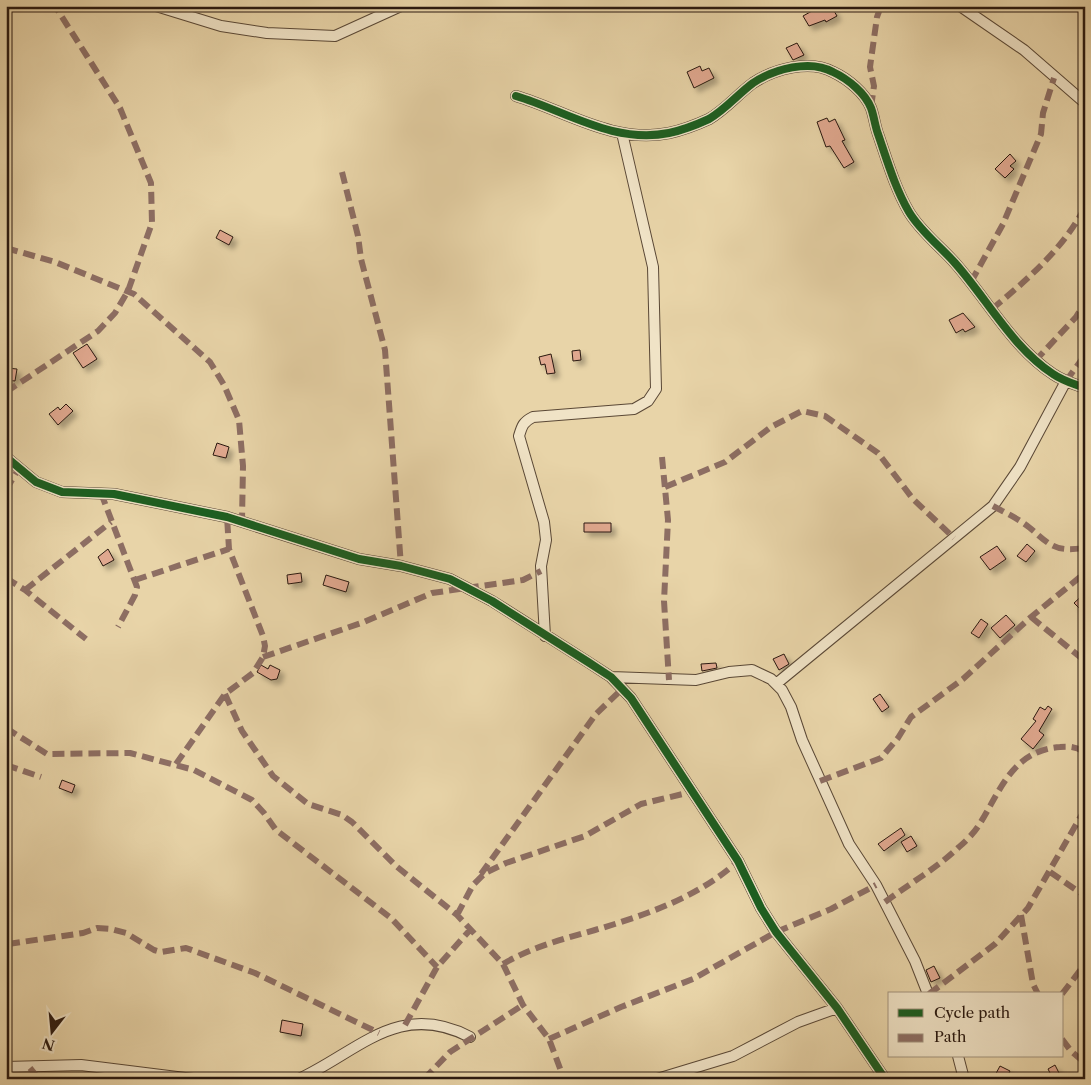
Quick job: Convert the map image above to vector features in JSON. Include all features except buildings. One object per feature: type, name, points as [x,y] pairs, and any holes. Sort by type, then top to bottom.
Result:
[{"type":"street","points":[[6,8],[12,6]]},
{"type":"street","points":[[156,6],[221,26],[267,33],[335,36],[401,6]]},
{"type":"street","points":[[960,6],[1024,50],[1085,103]]},
{"type":"street","points":[[516,96],[548,106],[587,125],[622,133],[667,133],[687,128],[709,118],[754,83],[770,74],[811,65],[831,70],[858,90],[871,107],[877,132],[900,194],[914,218],[954,262],[1035,360],[1054,375],[1085,388]]},
{"type":"street","points":[[545,636],[541,566],[546,540],[544,522],[519,436],[524,421],[533,417],[634,409],[648,401],[656,389],[653,267],[622,133]]},
{"type":"street","points":[[776,684],[993,506],[1020,467],[1066,381]]},
{"type":"street","points":[[6,457],[36,482],[62,492],[114,494],[227,517],[359,559],[401,566],[450,579],[492,600],[610,677],[630,698],[738,861],[761,908],[776,932],[837,1008],[885,1079]]},
{"type":"street","points":[[610,677],[696,680],[729,672],[752,670],[771,679],[791,707],[802,740],[849,844],[876,886],[915,962],[927,992]]},
{"type":"street","points":[[658,1079],[733,1056],[798,1022],[837,1008]]},
{"type":"street","points":[[299,1079],[379,1033],[405,1025],[440,1025],[453,1028],[470,1037]]},
{"type":"street","points":[[959,1058],[964,1079]]},
{"type":"street","points":[[6,1067],[81,1065],[193,1079]]},
{"type":"marked path","points":[[6,392],[98,331],[115,313],[128,291],[152,223],[151,183],[120,108],[55,6]]},
{"type":"marked path","points":[[871,107],[874,86],[870,67],[877,17],[881,6]]},
{"type":"marked path","points":[[971,282],[1003,224],[1041,134],[1043,113],[1054,78]]},
{"type":"marked path","points":[[342,172],[358,236],[361,259],[385,350],[401,566]]},
{"type":"marked path","points":[[992,309],[1031,275],[1055,250],[1085,207]]},
{"type":"marked path","points":[[6,248],[55,262],[134,294],[210,362],[224,385],[239,420],[243,466],[242,520]]},
{"type":"marked path","points":[[1035,361],[1076,317],[1085,302]]},
{"type":"marked path","points":[[1066,381],[1085,355]]},
{"type":"marked path","points":[[665,487],[725,462],[771,427],[802,411],[825,416],[878,453],[913,499],[954,538]]},
{"type":"marked path","points":[[662,457],[668,520],[664,601],[669,680]]},
{"type":"marked path","points":[[6,490],[19,468]]},
{"type":"marked path","points":[[101,493],[137,587],[135,595],[118,627]]},
{"type":"marked path","points":[[993,506],[1021,522],[1054,546],[1067,549],[1085,548]]},
{"type":"marked path","points":[[176,764],[225,694],[253,673],[263,657],[265,646],[263,636],[229,549],[227,517]]},
{"type":"marked path","points":[[25,590],[111,522]]},
{"type":"marked path","points":[[135,580],[229,549]]},
{"type":"marked path","points":[[263,657],[364,622],[432,593],[523,580],[541,571]]},
{"type":"marked path","points":[[820,781],[881,758],[898,738],[911,717],[963,679],[1031,617],[1085,573]]},
{"type":"marked path","points":[[6,578],[25,590],[86,639]]},
{"type":"marked path","points":[[1031,617],[1085,661]]},
{"type":"marked path","points":[[481,874],[596,714],[622,689]]},
{"type":"marked path","points":[[225,694],[242,731],[273,776],[308,804],[342,815],[352,822],[396,866],[457,915],[503,964],[523,1005],[549,1039],[564,1079]]},
{"type":"marked path","points":[[6,728],[47,754],[130,753],[194,770],[252,800],[276,830],[391,918],[437,967]]},
{"type":"marked path","points":[[885,902],[942,862],[967,840],[979,825],[1010,774],[1019,764],[1030,756],[1044,750],[1060,747],[1073,747],[1085,753]]},
{"type":"marked path","points":[[6,765],[41,777]]},
{"type":"marked path","points":[[457,915],[473,885],[485,873],[506,863],[585,836],[641,804],[691,792]]},
{"type":"marked path","points":[[932,992],[995,944],[1028,908],[1085,809]]},
{"type":"marked path","points":[[503,964],[548,944],[633,918],[671,903],[706,885],[738,861]]},
{"type":"marked path","points":[[1050,872],[1085,896]]},
{"type":"marked path","points":[[549,1039],[621,1007],[693,979],[776,932],[831,909],[876,885]]},
{"type":"marked path","points":[[1021,915],[1033,984],[1037,992]]},
{"type":"marked path","points":[[8,944],[83,933],[97,928],[111,929],[126,933],[154,950],[161,952],[186,948],[255,973],[379,1033]]},
{"type":"marked path","points":[[405,1025],[437,967],[470,930]]},
{"type":"marked path","points":[[6,932],[6,951]]},
{"type":"marked path","points":[[1064,992],[1085,964]]},
{"type":"marked path","points":[[424,1079],[450,1052],[523,1005]]},
{"type":"marked path","points":[[1064,1042],[1071,1051],[1085,1063]]},
{"type":"marked path","points":[[30,1068],[39,1079]]},
{"type":"cycle path","points":[[516,96],[609,130],[628,134],[648,135],[674,132],[709,119],[753,83],[781,70],[792,67],[814,66],[833,72],[855,87],[868,102],[895,184],[909,212],[919,226],[955,263],[1012,337],[1038,363],[1057,376],[1085,388]]},
{"type":"cycle path","points":[[6,457],[36,482],[62,492],[114,494],[227,517],[359,559],[401,566],[450,579],[492,601],[611,677],[631,698],[738,861],[761,908],[776,932],[837,1008],[885,1079]]}]
